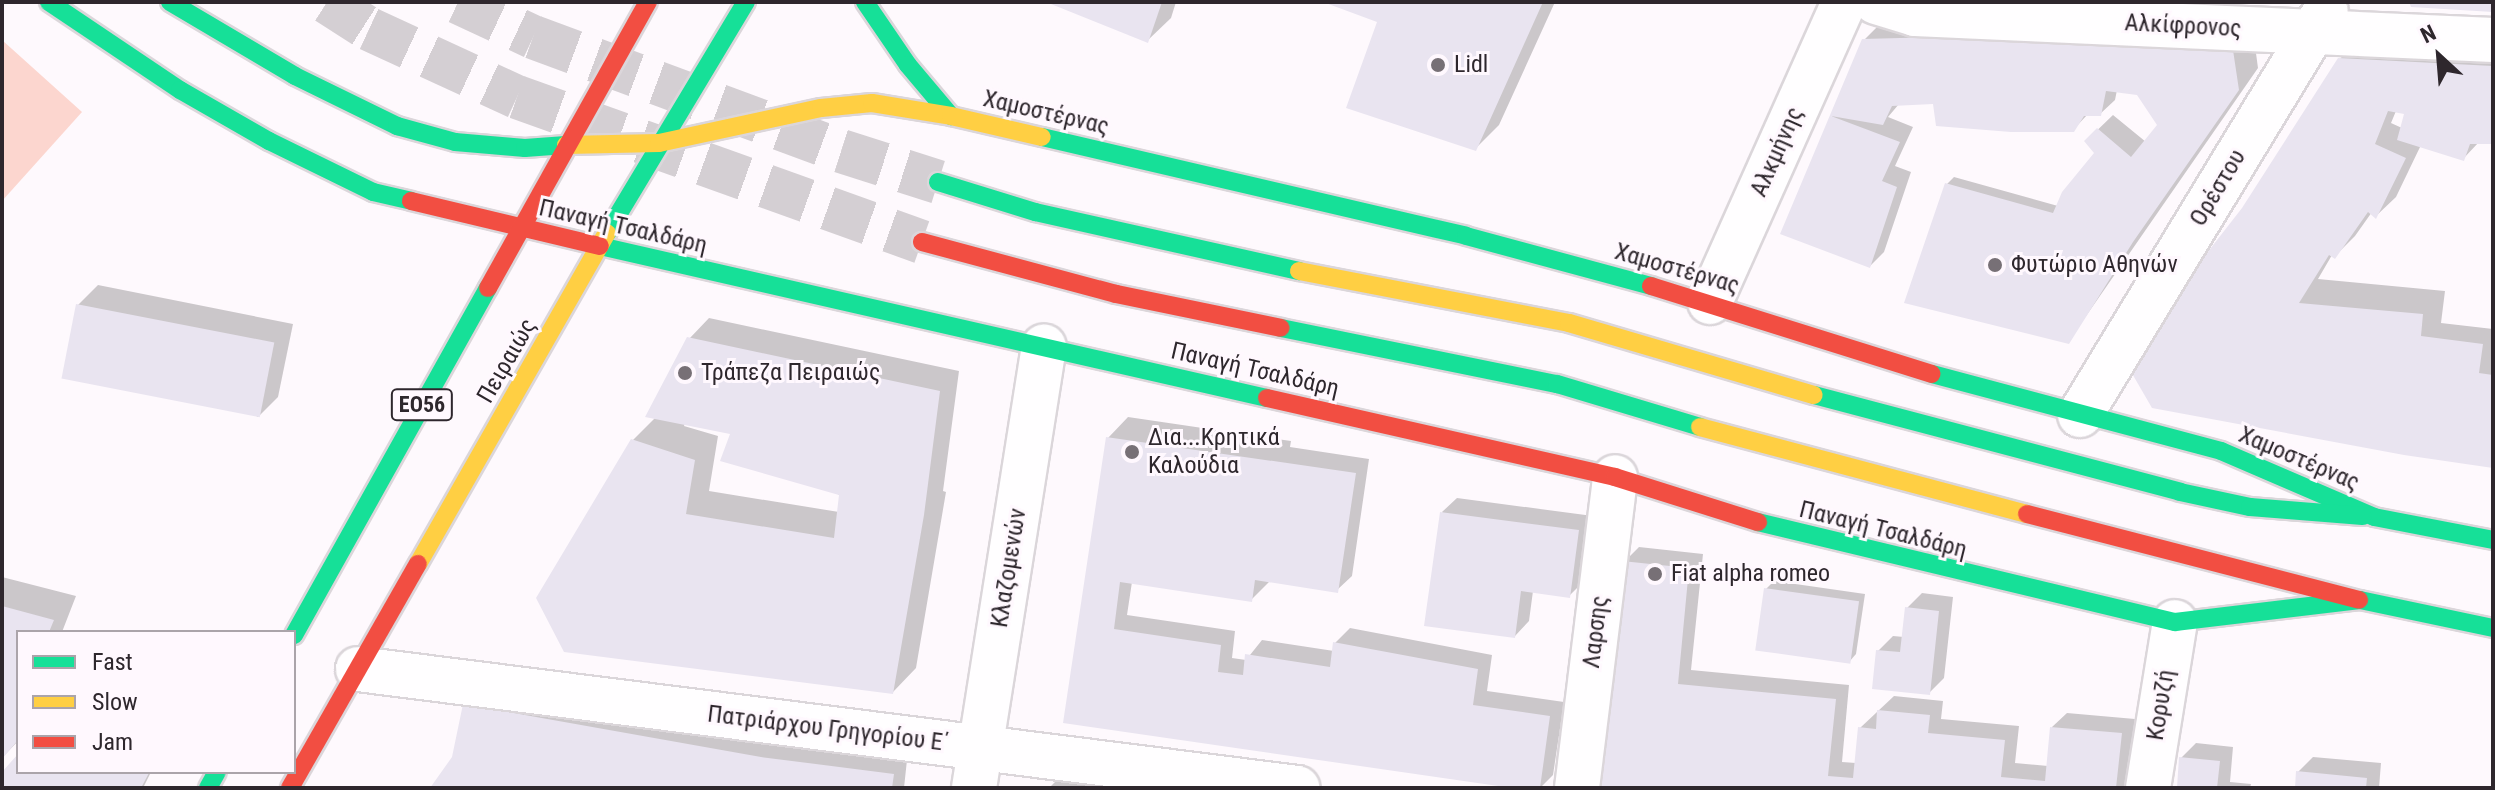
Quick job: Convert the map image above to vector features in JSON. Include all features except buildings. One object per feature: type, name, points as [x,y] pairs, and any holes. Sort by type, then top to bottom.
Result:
[{"type":"main road","name":"Παναγή Τσαλδάρη","points":[[49,2],[180,90],[342,179],[373,192],[1615,477],[1798,534],[2175,622],[2360,600],[2493,628]]},
{"type":"main road","points":[[170,2],[295,76],[397,126],[455,142],[525,148],[566,145]]},
{"type":"main road","name":"ΕΟ56","points":[[296,631],[648,2]]},
{"type":"main road","name":"Πειραιώς","points":[[290,788],[659,143],[746,2]]},
{"type":"main road","points":[[865,2],[908,65],[951,116]]},
{"type":"main road","name":"Χαμοστέρνας","points":[[566,145],[659,143],[821,108],[872,103],[951,116],[1466,236],[1710,302],[1907,367],[2221,451],[2374,517]]},
{"type":"main road","points":[[938,182],[1035,212],[1223,256],[1569,323],[1767,382],[2180,492],[2250,507],[2374,517],[2493,540]]},
{"type":"main road","points":[[922,242],[1012,269],[1173,307],[1557,384],[1751,442],[2360,600]]},
{"type":"street","name":"Αλκμήνης","points":[[1710,302],[1844,2]]},
{"type":"street","name":"Αλκίφρονος","points":[[1876,2],[1915,14],[2322,17],[2493,40]]},
{"type":"street","name":"Ορέστου","points":[[2080,415],[2322,17]]},
{"type":"street","name":"Κλαζομενών","points":[[977,768],[1044,347]]},
{"type":"street","name":"Λαρσης","points":[[1577,788],[1615,477]]},
{"type":"street","name":"Κορυζή","points":[[2148,788],[2175,622]]},
{"type":"street","name":"Πατριάρχου Γρηγορίου Ε΄","points":[[358,669],[977,768],[1297,788]]},
{"type":"shaded area","points":[[2,40],[82,112],[2,201]]},
{"type":"tunnel","points":[[327,2],[369,29],[517,97],[922,242]]},
{"type":"tunnel","points":[[458,2],[533,37],[841,151],[938,182]]},
{"type":"traffic: fast","points":[[49,2],[180,90],[269,141],[373,192],[411,201]]},
{"type":"traffic: fast","points":[[170,2],[295,76],[397,126],[455,142],[525,148],[566,145]]},
{"type":"traffic: fast","points":[[607,233],[746,2]]},
{"type":"traffic: fast","points":[[865,2],[908,65],[951,116]]},
{"type":"traffic: fast","points":[[1042,137],[1466,236],[1651,286]]},
{"type":"traffic: fast","points":[[938,182],[1035,212],[1299,271]]},
{"type":"traffic: fast","points":[[600,246],[1267,398]]},
{"type":"traffic: fast","points":[[296,631],[488,288]]},
{"type":"traffic: fast","points":[[1281,328],[1557,384],[1700,427]]},
{"type":"traffic: fast","points":[[1932,374],[2221,451],[2374,517],[2493,540]]},
{"type":"traffic: fast","points":[[1814,395],[2180,492],[2250,507],[2363,516]]},
{"type":"traffic: fast","points":[[1758,522],[2175,622],[2360,600],[2493,628]]},
{"type":"traffic: fast","points":[[208,788],[216,774]]},
{"type":"traffic: slow","points":[[566,145],[659,143],[821,108],[872,103],[951,116],[1042,137]]},
{"type":"traffic: slow","points":[[418,564],[607,233]]},
{"type":"traffic: slow","points":[[1299,271],[1569,323],[1814,395]]},
{"type":"traffic: slow","points":[[1700,427],[2027,514]]},
{"type":"traffic: jam","points":[[488,288],[648,2]]},
{"type":"traffic: jam","points":[[411,201],[600,246]]},
{"type":"traffic: jam","points":[[922,242],[1116,294],[1281,328]]},
{"type":"traffic: jam","points":[[1651,286],[1932,374]]},
{"type":"traffic: jam","points":[[1267,398],[1615,477],[1758,522]]},
{"type":"traffic: jam","points":[[2027,514],[2359,600]]},
{"type":"traffic: jam","points":[[290,788],[418,564]]},
{"type":"place","name":"Lidl","points":[[1438,65]]},
{"type":"place","name":"Φυτώριο Αθηνών","points":[[1995,265]]},
{"type":"place","name":"Τράπεζα Πειραιώς","points":[[685,373]]},
{"type":"place","name":"Δια...Κρητικά Καλούδια","points":[[1132,452]]},
{"type":"place","name":"Fiat alpha romeo","points":[[1655,574]]}]
